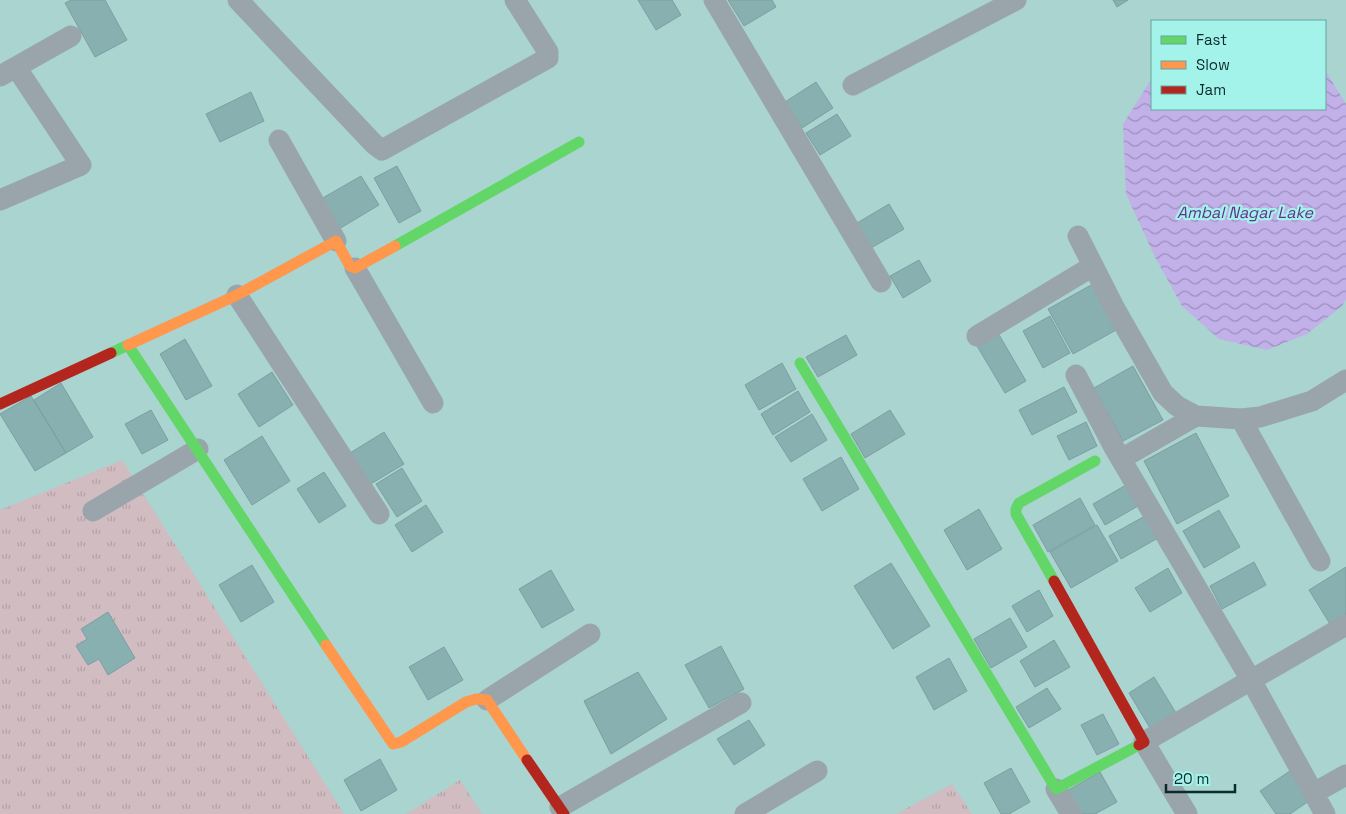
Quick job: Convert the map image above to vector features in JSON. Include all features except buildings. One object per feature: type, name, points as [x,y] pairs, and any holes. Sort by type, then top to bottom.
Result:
[{"type":"street","points":[[238,0],[374,144],[382,150],[548,58],[548,52],[515,0]]},
{"type":"street","points":[[714,0],[881,282]]},
{"type":"street","points":[[853,85],[1016,0]]},
{"type":"street","points":[[0,200],[80,165],[8,72],[71,36]]},
{"type":"street","points":[[279,140],[350,266],[355,268],[434,404]]},
{"type":"street","points":[[355,268],[579,142]]},
{"type":"street","points":[[1078,236],[1115,309],[1163,393],[1177,406],[1196,416],[1241,419],[1260,417],[1312,401],[1346,380]]},
{"type":"street","points":[[0,404],[238,295],[336,241]]},
{"type":"street","points":[[977,336],[1093,266]]},
{"type":"street","points":[[238,295],[379,514]]},
{"type":"street","points":[[128,345],[393,744],[402,742],[466,702],[476,699],[488,700],[590,634]]},
{"type":"street","points":[[800,363],[1071,814]]},
{"type":"street","points":[[1076,375],[1121,459],[1251,680],[1325,814]]},
{"type":"street","points":[[1121,459],[1196,416]]},
{"type":"street","points":[[1241,419],[1320,561]]},
{"type":"street","points":[[93,511],[198,449]]},
{"type":"street","points":[[1095,461],[1020,503],[1016,509],[1016,514],[1144,742],[1187,814]]},
{"type":"street","points":[[1056,789],[1144,742],[1346,625]]},
{"type":"street","points":[[488,700],[562,811],[741,702]]},
{"type":"street","points":[[745,814],[817,771]]},
{"type":"street","points":[[1314,793],[1346,774]]},
{"type":"green space","points":[[122,460],[344,814],[0,814],[0,510]]},
{"type":"green space","points":[[460,780],[482,814],[406,814]]},
{"type":"green space","points":[[952,784],[972,814],[896,814]]},
{"type":"water","name":"Ambal Nagar Lake","points":[[1326,72],[1346,104],[1346,299],[1342,306],[1307,334],[1267,350],[1219,339],[1182,306],[1155,257],[1126,194],[1123,124],[1151,81],[1151,110],[1326,110]]},
{"type":"traffic: fast","points":[[395,246],[579,142]]},
{"type":"traffic: fast","points":[[111,353],[128,345],[326,645]]},
{"type":"traffic: fast","points":[[800,363],[1056,789],[1139,745]]},
{"type":"traffic: fast","points":[[1054,581],[1016,514],[1016,509],[1019,503],[1095,461]]},
{"type":"traffic: slow","points":[[128,345],[237,295],[336,241],[350,266],[355,268],[395,246]]},
{"type":"traffic: slow","points":[[326,645],[393,744],[401,742],[466,702],[476,699],[487,700],[527,760]]},
{"type":"traffic: jam","points":[[0,404],[111,353]]},
{"type":"traffic: jam","points":[[1054,581],[1144,742],[1139,745]]},
{"type":"traffic: jam","points":[[527,760],[564,814]]}]
